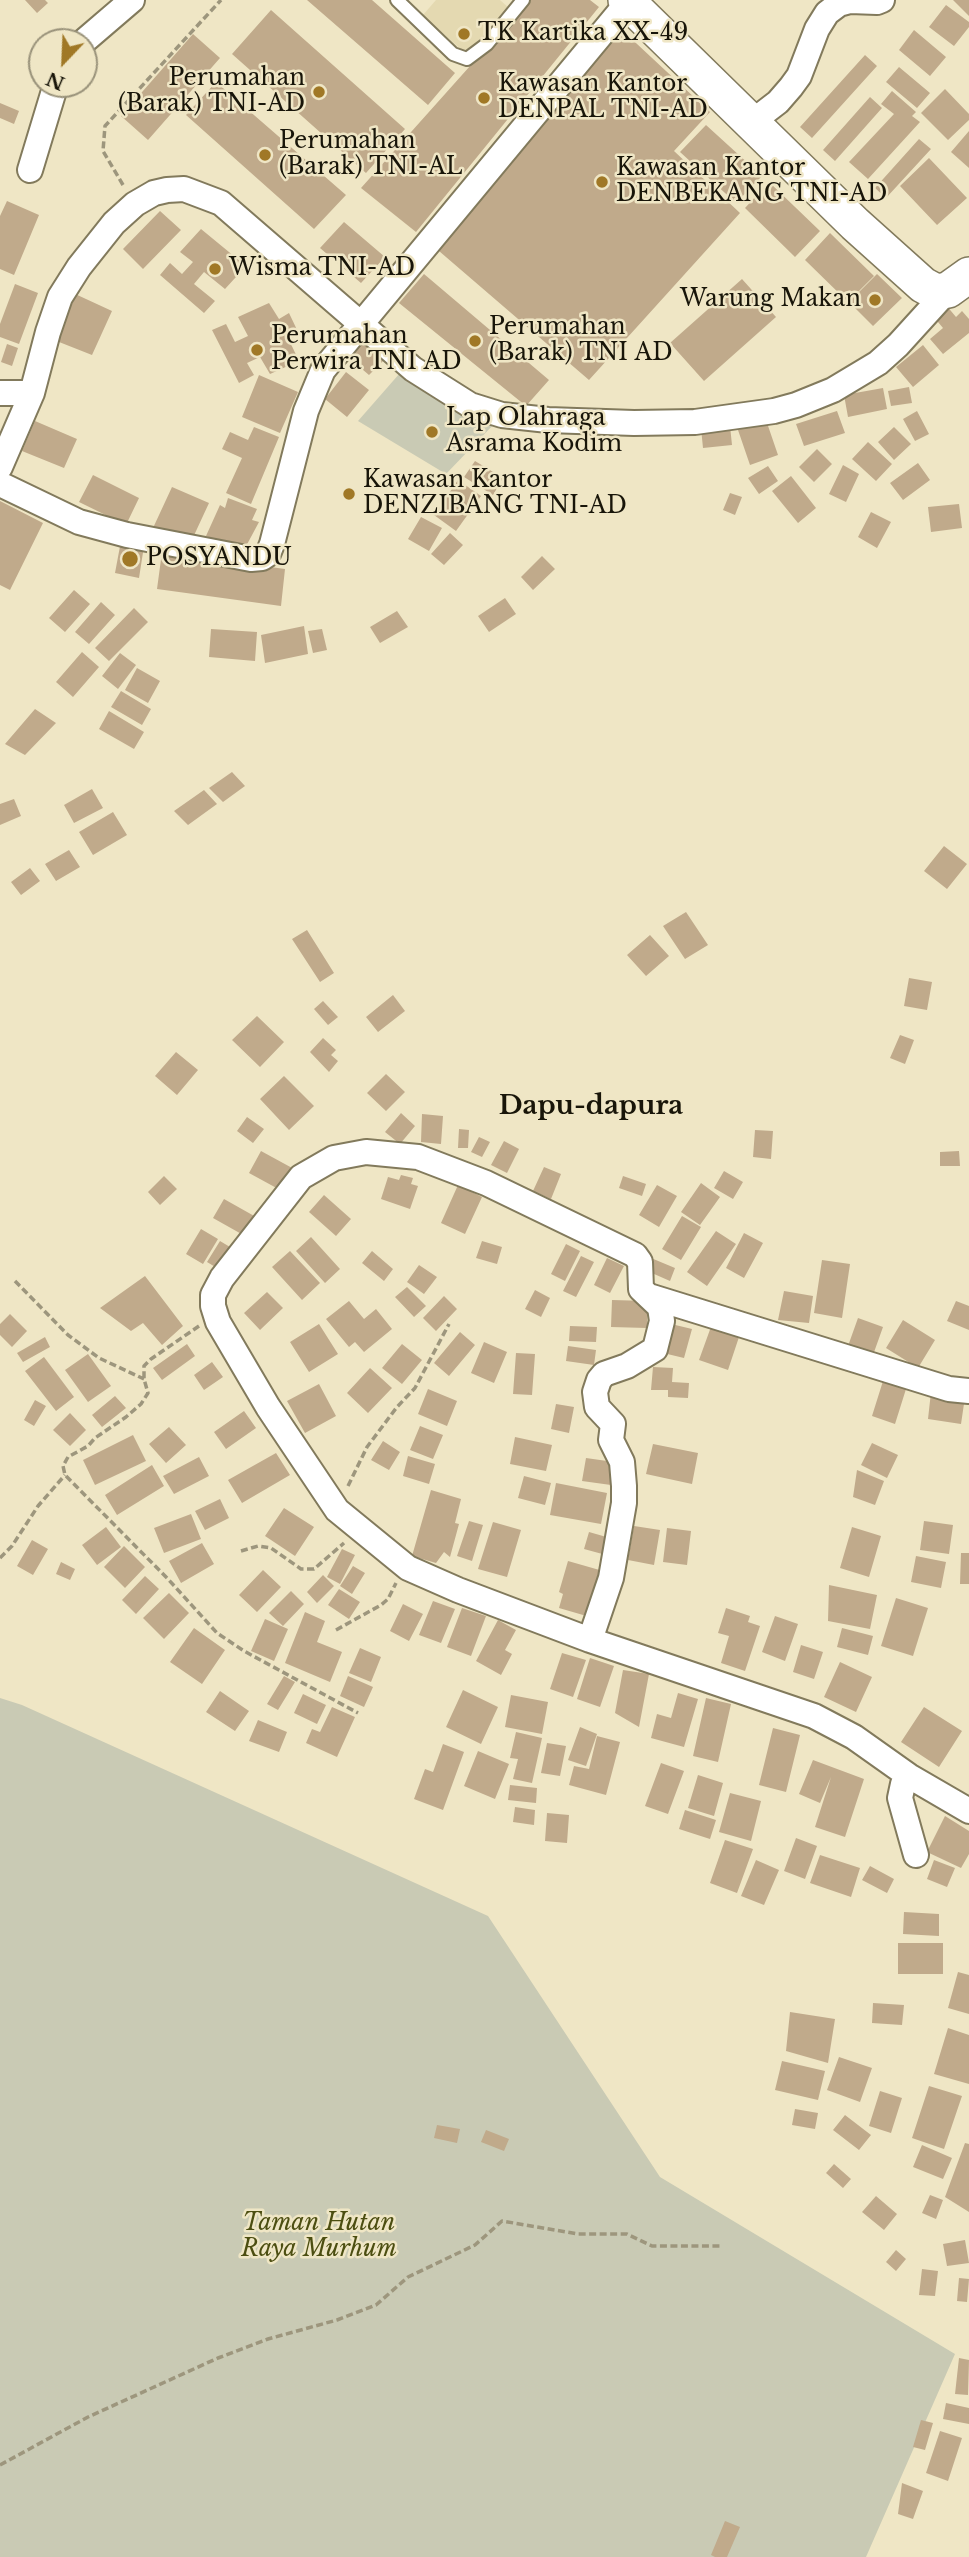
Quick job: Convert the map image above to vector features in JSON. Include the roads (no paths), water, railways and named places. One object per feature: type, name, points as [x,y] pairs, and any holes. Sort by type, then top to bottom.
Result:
[{"type":"main road","points":[[627,1],[898,265],[936,292],[958,282]]},
{"type":"street","points":[[98,29],[132,0]]},
{"type":"street","points":[[752,122],[792,87],[817,29],[827,13],[839,4],[850,1],[882,0]]},
{"type":"street","points":[[0,484],[79,522],[170,544],[251,559],[262,558],[268,554],[297,443],[314,389],[323,370],[627,1]]},
{"type":"street","points":[[30,170],[52,98]]},
{"type":"street","points":[[0,467],[32,393],[60,297],[79,267],[114,223],[135,204],[154,193],[184,189],[222,203],[400,359],[470,405],[502,415],[597,422],[695,422],[774,411],[796,405],[833,390],[878,363],[958,282]]},
{"type":"street","points":[[0,393],[32,393]]},
{"type":"street","points":[[590,1640],[611,1578],[624,1503],[622,1462],[611,1440],[613,1424],[597,1407],[595,1392],[604,1374],[627,1366],[655,1349],[662,1314],[660,1307],[641,1289],[640,1262],[635,1255],[486,1183],[440,1164],[409,1156],[366,1152],[334,1158],[301,1177],[222,1278],[213,1294],[213,1306],[218,1322],[268,1407],[337,1510],[358,1530],[408,1568],[469,1595],[590,1640],[814,1716],[854,1737],[909,1776],[969,1811]]},
{"type":"street","points":[[649,1296],[949,1389],[969,1391]]},
{"type":"street","points":[[909,1776],[903,1784],[900,1798],[916,1855]]},
{"type":"lane","points":[[397,0],[453,54],[467,59],[487,44],[523,0]]},
{"type":"place","name":"TK Kartika XX-49","points":[[464,34]]},
{"type":"place","name":"Perumahan (Barak) TNI-AD","points":[[319,92]]},
{"type":"place","name":"Kawasan Kantor DENPAL TNI-AD","points":[[484,98]]},
{"type":"place","name":"Perumahan (Barak) TNI-AL","points":[[265,155]]},
{"type":"place","name":"Kawasan Kantor DENBEKANG TNI-AD","points":[[602,182]]},
{"type":"place","name":"Wisma TNI-AD","points":[[215,269]]},
{"type":"place","name":"Warung Makan","points":[[875,300]]},
{"type":"place","name":"Perumahan (Barak) TNI AD","points":[[475,341]]},
{"type":"place","name":"Perumahan Perwira TNI AD","points":[[257,350]]},
{"type":"place","name":"Lap Olahraga Asrama Kodim","points":[[432,432]]},
{"type":"place","name":"Kawasan Kantor DENZIBANG TNI-AD","points":[[349,494]]},
{"type":"place","name":"POSYANDU","points":[[130,559]]},
{"type":"district","name":"Dapu-dapura","points":[[591,1107]]},
{"type":"park label","name":"Taman Hutan Raya Murhum","points":[[319,2237]]}]
